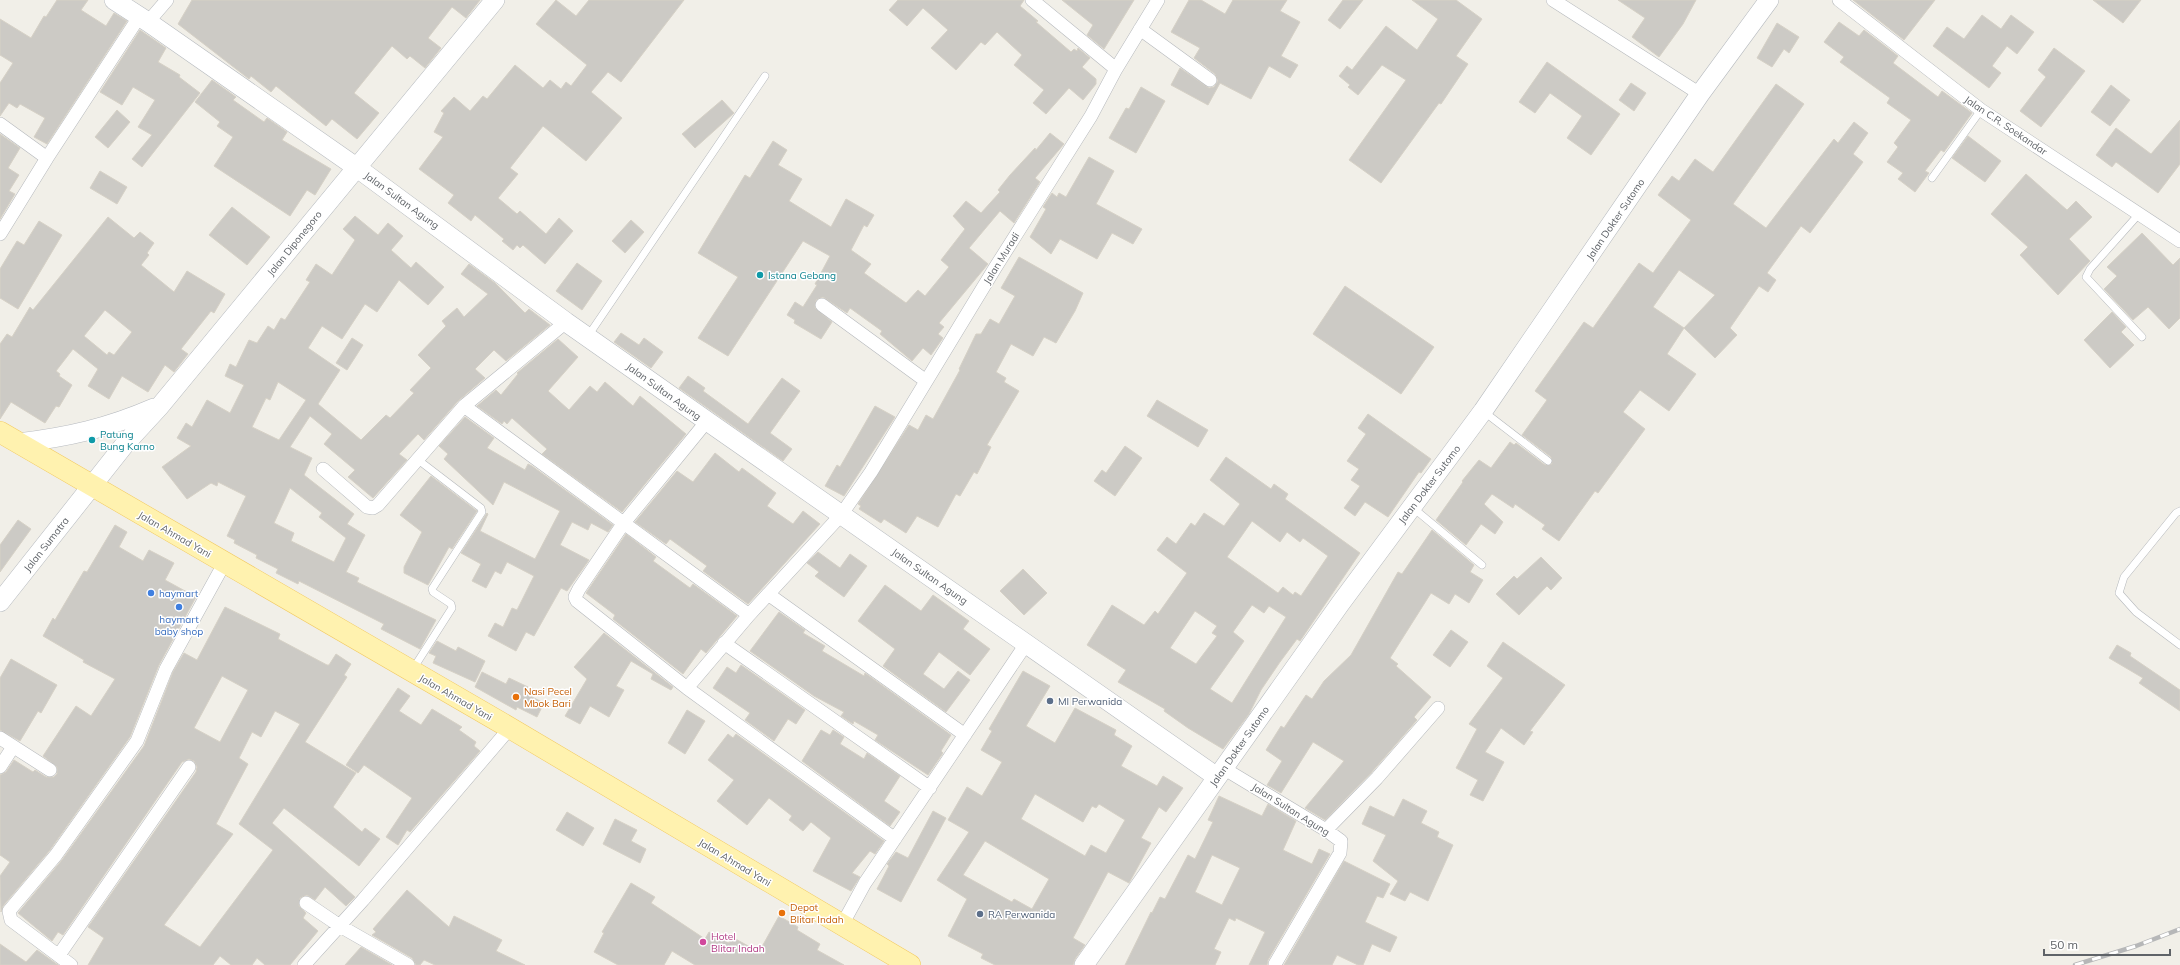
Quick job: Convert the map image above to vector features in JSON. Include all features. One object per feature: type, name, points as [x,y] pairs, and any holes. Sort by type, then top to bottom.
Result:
[{"type":"main road","name":"Jalan Sultan Agung","points":[[114,0],[144,19],[356,167],[566,322],[1026,644],[1220,772]]},
{"type":"main road","name":"Jalan Diponegoro","points":[[93,486],[126,444],[160,406],[495,0]]},
{"type":"main road","name":"Jalan Dokter Sutomo","points":[[1084,965],[1220,772],[1482,411],[1700,94],[1769,0]]},
{"type":"main road","points":[[18,443],[61,438],[93,431],[124,421],[160,406]]},
{"type":"main road","name":"Jalan Ahmad Yani","points":[[0,432],[510,728],[910,965]]},
{"type":"main road","name":"Jalan Sumatra","points":[[0,602],[93,486]]},
{"type":"street","points":[[0,234],[47,158],[144,19],[167,0]]},
{"type":"street","points":[[1032,0],[1116,69]]},
{"type":"street","name":"Jalan Muradi","points":[[687,688],[724,642],[842,515],[871,472],[1091,116],[1116,69],[1158,0]]},
{"type":"street","points":[[1553,0],[1700,94]]},
{"type":"street","name":"Jalan C.R. Soekandar","points":[[1839,0],[1981,110],[2180,241]]},
{"type":"street","points":[[1140,29],[1210,80]]},
{"type":"street","points":[[0,124],[47,158]]},
{"type":"street","points":[[822,305],[926,382]]},
{"type":"street","points":[[322,469],[367,507],[373,508],[378,505],[464,406],[566,322]]},
{"type":"street","points":[[464,406],[749,615]]},
{"type":"street","points":[[707,421],[623,524],[579,589],[575,598],[583,606],[687,688],[896,839]]},
{"type":"street","points":[[71,965],[12,920],[9,911],[56,855],[137,741],[166,668],[225,562]]},
{"type":"street","points":[[768,594],[826,633],[965,735]]},
{"type":"street","points":[[724,642],[930,788]]},
{"type":"street","points":[[842,925],[865,883],[1026,644]]},
{"type":"street","points":[[1326,830],[1377,778],[1438,708]]},
{"type":"street","points":[[304,965],[340,926],[510,728]]},
{"type":"street","points":[[0,738],[50,770]]},
{"type":"street","points":[[0,767],[13,747]]},
{"type":"street","points":[[59,955],[189,767]]},
{"type":"street","name":"Jalan Sultan Agung","points":[[1220,772],[1326,830],[1341,841],[1342,848],[1340,853],[1275,964]]},
{"type":"street","points":[[306,903],[340,926],[408,965]]},
{"type":"lane","points":[[588,336],[765,76]]},
{"type":"lane","points":[[1932,178],[1981,110]]},
{"type":"lane","points":[[2140,214],[2090,269],[2086,277],[2142,337]]},
{"type":"lane","points":[[1482,411],[1548,461]]},
{"type":"lane","points":[[411,671],[452,608],[451,604],[432,589],[482,512],[481,508],[417,459]]},
{"type":"lane","points":[[1412,507],[1482,565]]},
{"type":"lane","points":[[2180,511],[2176,513],[2124,577],[2119,593],[2136,612],[2180,645]]},
{"type":"building","points":[[57,0],[88,0],[81,10],[106,26],[114,13],[127,21],[47,144],[34,137],[45,118],[20,104],[17,108],[9,103],[0,116],[0,83],[13,63],[0,55],[0,19],[31,38],[44,16],[46,17]]},
{"type":"building","points":[[192,0],[480,0],[466,18],[452,7],[428,38],[441,48],[425,68],[410,56],[407,59],[392,46],[354,93],[379,113],[357,139],[332,119],[326,126],[276,86],[271,92],[251,76],[249,79],[178,24]]},
{"type":"building","points":[[556,0],[576,16],[589,0],[684,0],[621,82],[608,72],[591,92],[622,118],[586,161],[543,126],[510,168],[518,174],[498,198],[517,214],[520,211],[546,234],[559,218],[573,231],[545,264],[523,245],[520,248],[517,245],[513,250],[502,241],[504,239],[475,215],[471,221],[448,203],[454,195],[419,169],[443,137],[434,132],[444,113],[441,111],[454,97],[470,111],[483,96],[487,99],[515,65],[543,88],[550,80],[561,89],[566,82],[571,86],[587,65],[536,24]]},
{"type":"building","points":[[898,0],[1024,0],[1020,6],[1038,21],[1036,22],[1071,52],[1074,49],[1077,51],[1078,48],[1090,58],[1082,67],[1096,79],[1096,84],[1083,100],[1069,88],[1046,114],[1033,103],[1044,90],[1014,65],[1022,55],[997,32],[985,45],[981,42],[956,70],[931,48],[948,30],[923,8],[907,26],[889,10]]},
{"type":"building","points":[[1062,0],[1134,0],[1104,49],[1087,35],[1093,25]]},
{"type":"building","points":[[1189,0],[1201,0],[1225,14],[1233,0],[1287,0],[1280,11],[1300,22],[1281,56],[1298,65],[1290,78],[1269,66],[1251,99],[1220,83],[1208,105],[1171,85],[1180,68],[1209,88],[1214,87],[1218,81],[1215,74],[1194,58],[1200,48],[1171,32]]},
{"type":"building","points":[[1343,0],[1363,0],[1340,29],[1328,20]]},
{"type":"building","points":[[1412,0],[1456,0],[1482,19],[1456,56],[1468,64],[1441,104],[1439,103],[1381,183],[1349,160],[1406,80],[1382,65],[1358,95],[1348,87],[1350,85],[1339,76],[1347,66],[1352,70],[1386,26],[1417,50],[1438,19]]},
{"type":"building","points":[[1618,0],[1696,0],[1683,24],[1659,57],[1632,37],[1645,18]]},
{"type":"building","points":[[1853,0],[1935,0],[1904,40]]},
{"type":"building","points":[[2093,0],[2141,0],[2123,23]]},
{"type":"building","points":[[1982,15],[2001,29],[2011,15],[2034,32],[2017,54],[2007,46],[1992,66],[2001,73],[1989,88],[1933,46],[1947,27],[1964,39]]},
{"type":"building","points":[[1839,22],[1859,36],[1864,30],[1898,56],[1893,63],[1938,97],[1942,91],[1972,113],[1944,152],[1941,150],[1925,171],[1929,173],[1915,192],[1898,179],[1903,173],[1887,162],[1898,147],[1894,143],[1911,120],[1887,103],[1890,98],[1840,62],[1844,57],[1824,42]]},
{"type":"building","points":[[1777,23],[1799,37],[1789,53],[1784,49],[1772,67],[1757,58]]},
{"type":"building","points":[[140,30],[166,48],[158,62],[180,75],[179,77],[200,93],[142,167],[132,159],[152,135],[138,127],[155,100],[133,87],[122,105],[100,92]]},
{"type":"building","points":[[2054,48],[2085,71],[2041,127],[2020,111],[2046,77],[2038,70]]},
{"type":"building","points":[[1547,62],[1620,114],[1591,155],[1567,138],[1582,116],[1550,93],[1535,113],[1519,102]]},
{"type":"building","points":[[212,80],[236,97],[233,100],[264,122],[267,118],[287,132],[282,140],[331,169],[315,195],[307,190],[290,216],[214,166],[233,137],[217,126],[220,122],[195,102]]},
{"type":"building","points":[[1631,83],[1646,93],[1634,111],[1619,100]]},
{"type":"building","points":[[1776,84],[1804,104],[1733,204],[1766,228],[1834,139],[1838,143],[1854,122],[1868,133],[1853,154],[1863,162],[1810,233],[1801,226],[1767,273],[1776,280],[1768,292],[1759,286],[1730,328],[1737,335],[1715,358],[1684,328],[1667,354],[1696,374],[1669,411],[1640,390],[1623,412],[1645,429],[1598,493],[1595,491],[1559,541],[1542,529],[1545,525],[1515,504],[1513,508],[1492,494],[1484,504],[1503,522],[1495,534],[1481,524],[1466,545],[1436,520],[1463,482],[1462,481],[1479,460],[1491,468],[1510,442],[1514,445],[1516,443],[1545,465],[1552,464],[1551,457],[1522,435],[1547,400],[1535,391],[1584,322],[1593,328],[1639,263],[1653,273],[1691,220],[1658,195],[1672,176],[1679,181],[1695,159],[1713,172]],"holes":[[[1679,270],[1715,295],[1684,328],[1653,307]]]},
{"type":"building","points":[[2111,85],[2130,100],[2110,126],[2091,112]]},
{"type":"building","points":[[1141,87],[1165,101],[1136,153],[1109,138],[1126,108],[1129,109]]},
{"type":"building","points":[[722,100],[734,113],[695,148],[682,134]]},
{"type":"building","points":[[117,110],[130,122],[108,148],[95,137]]},
{"type":"building","points":[[2180,120],[2180,164],[2158,193],[2116,162],[2112,167],[2096,155],[2116,128],[2151,154]]},
{"type":"building","points":[[1050,133],[1064,144],[1035,178],[1040,182],[1014,223],[1000,211],[969,248],[988,264],[939,323],[944,327],[938,334],[943,338],[931,355],[923,348],[912,361],[880,334],[882,331],[850,308],[847,313],[823,297],[816,300],[815,308],[832,322],[821,339],[794,323],[795,320],[787,315],[795,302],[803,307],[817,285],[815,284],[830,256],[803,241],[728,356],[698,338],[738,277],[698,253],[745,175],[750,178],[773,141],[787,150],[778,165],[802,179],[789,201],[831,227],[846,199],[874,215],[867,227],[864,225],[851,250],[871,264],[864,273],[906,303],[918,290],[925,296],[949,267],[941,260],[965,229],[953,216],[966,201],[981,213],[1000,192],[998,190],[1010,175],[1035,148],[1036,150]]},
{"type":"building","points":[[0,134],[20,148],[8,168],[19,175],[9,191],[15,194],[0,219]]},
{"type":"building","points":[[1968,136],[2001,161],[1985,182],[1952,158]]},
{"type":"building","points":[[1089,157],[1114,171],[1096,204],[1142,229],[1133,244],[1112,233],[1097,259],[1060,239],[1051,254],[1030,237],[1046,209],[1043,207],[1052,193],[1057,197],[1059,193],[1066,197]]},
{"type":"building","points":[[100,171],[127,187],[117,204],[90,188]]},
{"type":"building","points":[[2026,174],[2067,210],[2076,201],[2092,217],[2069,239],[2090,261],[2058,295],[2020,255],[2028,247],[1991,214]]},
{"type":"building","points":[[232,207],[270,237],[247,265],[209,235]]},
{"type":"building","points":[[355,216],[378,235],[388,223],[403,236],[391,250],[411,268],[416,262],[444,287],[428,305],[399,280],[377,312],[365,304],[342,339],[322,326],[308,348],[340,370],[318,404],[361,440],[386,415],[390,418],[414,393],[410,390],[431,368],[418,355],[446,326],[442,321],[457,308],[464,317],[488,294],[461,274],[469,264],[495,283],[525,313],[529,309],[550,325],[506,361],[494,350],[475,369],[485,378],[458,401],[424,440],[418,434],[399,454],[407,460],[373,498],[348,477],[355,470],[324,444],[332,434],[310,416],[290,447],[312,458],[304,475],[354,514],[347,524],[365,535],[346,572],[359,578],[357,582],[436,620],[420,649],[381,629],[384,624],[299,581],[298,584],[276,573],[278,569],[256,558],[257,555],[234,543],[235,540],[227,536],[246,496],[218,482],[217,486],[211,483],[187,499],[162,467],[191,446],[177,438],[186,423],[192,427],[207,400],[230,413],[244,385],[225,376],[230,364],[236,367],[249,340],[257,343],[268,326],[274,330],[281,318],[285,320],[310,282],[306,280],[316,264],[332,275],[355,240],[343,229]],"holes":[[[278,382],[306,400],[279,440],[252,427],[266,398],[270,400]],[[290,488],[322,513],[319,517],[346,538],[334,562],[291,541],[294,533],[274,523]]]},
{"type":"building","points":[[108,217],[134,238],[140,232],[154,243],[147,253],[149,255],[141,265],[174,292],[187,271],[225,294],[214,313],[211,311],[181,349],[188,354],[174,372],[165,365],[148,392],[122,376],[109,399],[88,386],[98,369],[73,349],[56,371],[60,374],[59,376],[72,385],[59,407],[56,406],[45,423],[11,402],[0,419],[0,344],[7,334],[12,337],[30,307],[33,310]],"holes":[[[105,310],[132,332],[114,355],[109,352],[107,355],[84,336]]]},
{"type":"building","points":[[631,220],[644,232],[625,253],[612,241]]},
{"type":"building","points":[[39,221],[62,235],[18,309],[0,298],[0,269],[17,241],[24,245]]},
{"type":"building","points":[[2142,233],[2173,265],[2180,258],[2180,318],[2169,329],[2148,307],[2133,320],[2104,289],[2117,276],[2107,267]]},
{"type":"building","points":[[1019,257],[1083,293],[1075,311],[1056,343],[1044,337],[1033,356],[1011,344],[996,372],[1006,378],[1004,382],[1019,391],[987,445],[991,447],[977,474],[974,472],[960,496],[956,494],[938,527],[917,516],[906,533],[884,519],[881,523],[859,509],[861,506],[858,504],[909,425],[918,430],[926,415],[933,419],[960,370],[959,369],[976,334],[981,334],[990,319],[999,324],[1015,296],[1001,288]]},
{"type":"building","points":[[577,263],[602,281],[582,310],[556,291]]},
{"type":"building","points":[[1345,286],[1434,347],[1401,394],[1313,334]]},
{"type":"building","points":[[2112,312],[2126,327],[2121,332],[2134,345],[2110,368],[2084,340]]},
{"type":"building","points":[[621,333],[639,345],[644,338],[663,352],[651,368],[614,342]]},
{"type":"building","points":[[352,338],[363,345],[347,370],[336,363]]},
{"type":"building","points":[[558,339],[578,357],[548,391],[569,410],[590,386],[597,392],[605,382],[633,406],[640,396],[686,434],[622,512],[542,454],[547,449],[512,418],[507,424],[504,421],[502,424],[477,406],[496,390],[501,395],[518,374],[517,373]]},
{"type":"building","points":[[688,376],[705,388],[703,391],[748,424],[782,378],[800,391],[770,433],[792,449],[783,461],[679,388]]},
{"type":"building","points":[[1157,400],[1208,430],[1198,447],[1147,416]]},
{"type":"building","points":[[875,406],[895,417],[844,496],[825,486],[837,465],[840,467]]},
{"type":"building","points":[[1368,414],[1431,459],[1421,473],[1419,472],[1388,517],[1365,502],[1355,516],[1344,508],[1360,486],[1351,480],[1359,469],[1347,461],[1366,434],[1358,428]]},
{"type":"building","points":[[465,417],[494,438],[487,448],[525,470],[528,464],[532,466],[613,525],[608,532],[591,523],[588,530],[572,522],[560,545],[589,560],[567,591],[561,588],[534,636],[526,632],[516,651],[488,636],[495,623],[503,627],[512,608],[517,610],[534,576],[507,562],[501,574],[495,571],[486,588],[472,581],[481,564],[461,553],[487,513],[488,514],[480,531],[535,559],[560,511],[504,482],[493,505],[444,459],[448,454],[439,446]]},
{"type":"building","points":[[1125,446],[1142,458],[1115,496],[1094,481],[1102,470],[1106,473]]},
{"type":"building","points":[[715,453],[739,472],[742,468],[776,493],[767,506],[793,524],[803,511],[820,524],[748,604],[703,571],[707,566],[670,539],[666,544],[635,522],[677,471],[693,482]]},
{"type":"building","points":[[1226,457],[1271,489],[1274,484],[1288,494],[1285,499],[1360,553],[1300,641],[1297,639],[1280,662],[1261,690],[1249,714],[1223,749],[1188,728],[1164,711],[1165,709],[1118,682],[1126,670],[1087,645],[1112,605],[1144,625],[1155,611],[1158,614],[1187,573],[1157,550],[1167,537],[1176,544],[1191,523],[1195,526],[1204,513],[1224,526],[1240,504],[1210,480]],"holes":[[[1252,521],[1280,542],[1287,532],[1300,542],[1303,538],[1328,556],[1301,596],[1295,592],[1293,595],[1283,587],[1278,593],[1227,557]],[[1252,605],[1264,613],[1269,606],[1286,617],[1232,703],[1210,689],[1244,641],[1233,632]],[[1195,611],[1217,626],[1212,633],[1217,636],[1196,664],[1170,648]]]},
{"type":"building","points":[[431,476],[477,511],[452,549],[449,547],[428,585],[404,573],[404,567],[422,532],[400,515]]},
{"type":"building","points":[[18,520],[31,529],[0,572],[0,545]]},
{"type":"building","points":[[115,525],[127,532],[119,547],[143,561],[149,550],[174,563],[165,580],[196,597],[159,665],[130,737],[50,850],[3,906],[1,912],[0,876],[10,862],[0,855],[0,775],[6,772],[14,760],[33,772],[35,770],[46,777],[54,777],[57,774],[57,767],[43,756],[76,706],[91,716],[115,679],[83,662],[84,660],[43,636],[53,618],[55,620],[84,571],[87,572]]},
{"type":"building","points":[[1432,530],[1474,565],[1470,572],[1483,580],[1469,603],[1455,594],[1449,604],[1431,593],[1390,658],[1398,664],[1396,666],[1431,697],[1414,717],[1417,720],[1371,773],[1325,820],[1305,808],[1344,761],[1313,742],[1281,793],[1267,785],[1282,761],[1266,750],[1281,726],[1284,728],[1306,695],[1312,699],[1324,681],[1351,655],[1398,572],[1402,574]]},
{"type":"building","points":[[626,534],[656,557],[653,561],[690,588],[693,584],[737,616],[706,653],[701,649],[683,674],[613,619],[615,615],[586,593]]},
{"type":"building","points":[[818,552],[840,568],[850,554],[867,566],[844,597],[815,576],[819,572],[807,563]]},
{"type":"building","points":[[1541,557],[1562,578],[1551,590],[1547,586],[1519,615],[1496,594],[1514,576],[1517,579]]},
{"type":"building","points":[[1023,569],[1047,593],[1024,615],[1000,591]]},
{"type":"building","points":[[885,585],[921,611],[933,595],[969,621],[963,629],[990,649],[970,675],[939,652],[923,674],[944,689],[958,671],[970,680],[946,712],[883,666],[895,649],[858,621]]},
{"type":"building","points":[[225,607],[280,634],[278,639],[327,665],[329,665],[336,654],[351,664],[344,675],[347,677],[305,742],[356,773],[333,807],[362,832],[365,828],[380,839],[359,866],[284,808],[272,823],[355,897],[346,906],[325,887],[315,900],[307,895],[300,898],[299,906],[306,913],[303,918],[318,931],[290,965],[265,965],[257,958],[252,965],[231,965],[220,956],[213,965],[88,965],[104,938],[88,927],[196,772],[197,767],[194,761],[189,759],[182,762],[63,935],[58,932],[52,941],[18,913],[62,860],[144,746],[173,672],[184,653],[197,660]],"holes":[[[222,676],[248,690],[220,742],[194,728]],[[275,711],[300,724],[239,824],[273,850],[200,947],[164,925],[233,834],[216,824],[248,764],[239,758],[252,732],[261,737]]]},
{"type":"building","points":[[779,612],[805,630],[803,633],[825,646],[822,651],[864,676],[865,673],[951,735],[941,751],[943,753],[928,775],[875,740],[878,735],[854,721],[853,724],[841,716],[844,712],[814,696],[750,651]]},
{"type":"building","points":[[1451,630],[1468,642],[1450,667],[1433,655]]},
{"type":"building","points":[[604,633],[673,687],[671,690],[651,679],[653,674],[631,661],[616,686],[624,690],[609,717],[590,706],[580,724],[565,716],[587,679],[574,667]]},
{"type":"building","points":[[437,641],[456,651],[458,647],[485,661],[475,682],[433,663],[436,656],[429,653]]},
{"type":"building","points":[[1503,642],[1565,685],[1530,731],[1533,732],[1524,745],[1501,728],[1485,752],[1504,762],[1483,801],[1470,795],[1478,780],[1456,768],[1477,729],[1469,724],[1503,678],[1487,666]]},
{"type":"building","points":[[2117,645],[2131,653],[2130,656],[2180,690],[2180,711],[2139,683],[2143,678],[2109,658]]},
{"type":"building","points":[[11,659],[57,685],[41,713],[38,711],[20,741],[0,730],[0,678]]},
{"type":"building","points":[[741,665],[805,710],[796,724],[788,719],[774,741],[745,720],[750,713],[713,688],[727,667],[736,673]]},
{"type":"building","points":[[1023,671],[1050,686],[1026,726],[1055,743],[1075,708],[1116,730],[1114,735],[1132,746],[1121,766],[1157,786],[1163,776],[1183,788],[1166,812],[1159,807],[1141,838],[1151,843],[1129,883],[1108,872],[1073,938],[1085,945],[1075,959],[1073,965],[995,965],[981,958],[983,954],[948,936],[967,899],[937,880],[969,832],[948,820],[967,787],[982,796],[1002,762],[981,750],[992,731],[989,729]],"holes":[[[1035,794],[1083,822],[1092,806],[1096,808],[1099,804],[1125,820],[1106,853],[1091,845],[1085,856],[1021,819]],[[985,841],[1049,879],[1032,909],[1014,899],[1012,902],[963,875]]]},
{"type":"building","points":[[482,672],[506,684],[509,678],[528,687],[524,693],[544,703],[537,717],[517,707],[516,710],[475,687]]},
{"type":"building","points":[[398,688],[410,696],[399,711],[421,725],[432,709],[462,727],[459,730],[476,742],[474,746],[480,751],[410,832],[407,830],[398,845],[386,837],[412,798],[364,765],[358,773],[346,765]]},
{"type":"building","points":[[687,710],[705,721],[685,754],[668,743]]},
{"type":"building","points":[[821,730],[830,735],[833,730],[844,737],[840,744],[864,759],[867,753],[900,776],[884,801],[900,812],[890,826],[802,761]]},
{"type":"building","points":[[728,734],[733,738],[736,734],[884,841],[875,854],[870,851],[852,873],[860,877],[851,891],[813,871],[831,838],[811,822],[803,831],[789,820],[792,816],[769,798],[747,825],[717,801],[734,780],[708,760]]},
{"type":"building","points":[[1219,796],[1262,816],[1268,804],[1296,821],[1283,850],[1312,864],[1319,849],[1330,854],[1268,960],[1267,965],[1249,965],[1265,932],[1236,918],[1235,921],[1229,918],[1214,949],[1221,952],[1215,965],[1125,965],[1160,897],[1165,899],[1188,855],[1195,859],[1213,822],[1208,820]],"holes":[[[1212,855],[1240,868],[1222,905],[1195,892]]]},
{"type":"building","points":[[1403,799],[1427,811],[1421,823],[1439,832],[1437,837],[1453,845],[1428,901],[1410,892],[1405,901],[1390,894],[1398,881],[1373,861],[1386,835],[1362,824],[1370,806],[1394,817]]},
{"type":"building","points":[[933,811],[946,818],[901,902],[877,889],[889,866],[887,864],[896,852],[908,858]]},
{"type":"building","points":[[567,812],[594,828],[583,846],[556,830]]},
{"type":"building","points":[[615,819],[637,830],[631,841],[646,849],[640,863],[603,844]]},
{"type":"building","points":[[1344,861],[1390,884],[1383,898],[1377,896],[1365,922],[1397,937],[1390,952],[1372,944],[1363,965],[1358,965],[1337,955],[1332,965],[1284,965]]},
{"type":"building","points":[[631,883],[655,897],[651,903],[705,939],[709,932],[729,943],[732,937],[759,952],[779,916],[798,927],[797,930],[820,944],[817,950],[844,965],[695,965],[672,951],[664,965],[618,965],[594,952],[604,933],[602,932]]},
{"type":"building","points":[[407,890],[449,927],[454,916],[502,940],[496,951],[525,965],[435,965],[424,960],[420,965],[416,965],[412,958],[372,935],[376,932],[373,929]]},
{"type":"building","points":[[0,944],[26,962],[37,950],[58,965],[0,965]]},
{"type":"building","points":[[361,947],[392,965],[345,965]]},
{"type":"railway","points":[[2075,965],[2136,946],[2180,929]]},
{"type":"place","name":"Istana Gebang","points":[[760,275]]},
{"type":"place","name":"Patung Bung Karno","points":[[92,440]]},
{"type":"place","name":"haymart","points":[[151,593]]},
{"type":"place","name":"haymart baby shop","points":[[179,607]]},
{"type":"place","name":"Nasi Pecel Mbok Bari","points":[[516,697]]},
{"type":"place","name":"MI Perwanida","points":[[1050,701]]},
{"type":"place","name":"Depot Blitar Indah","points":[[782,913]]},
{"type":"place","name":"RA Perwanida","points":[[980,914]]},
{"type":"place","name":"Hotel Blitar Indah","points":[[703,942]]}]
